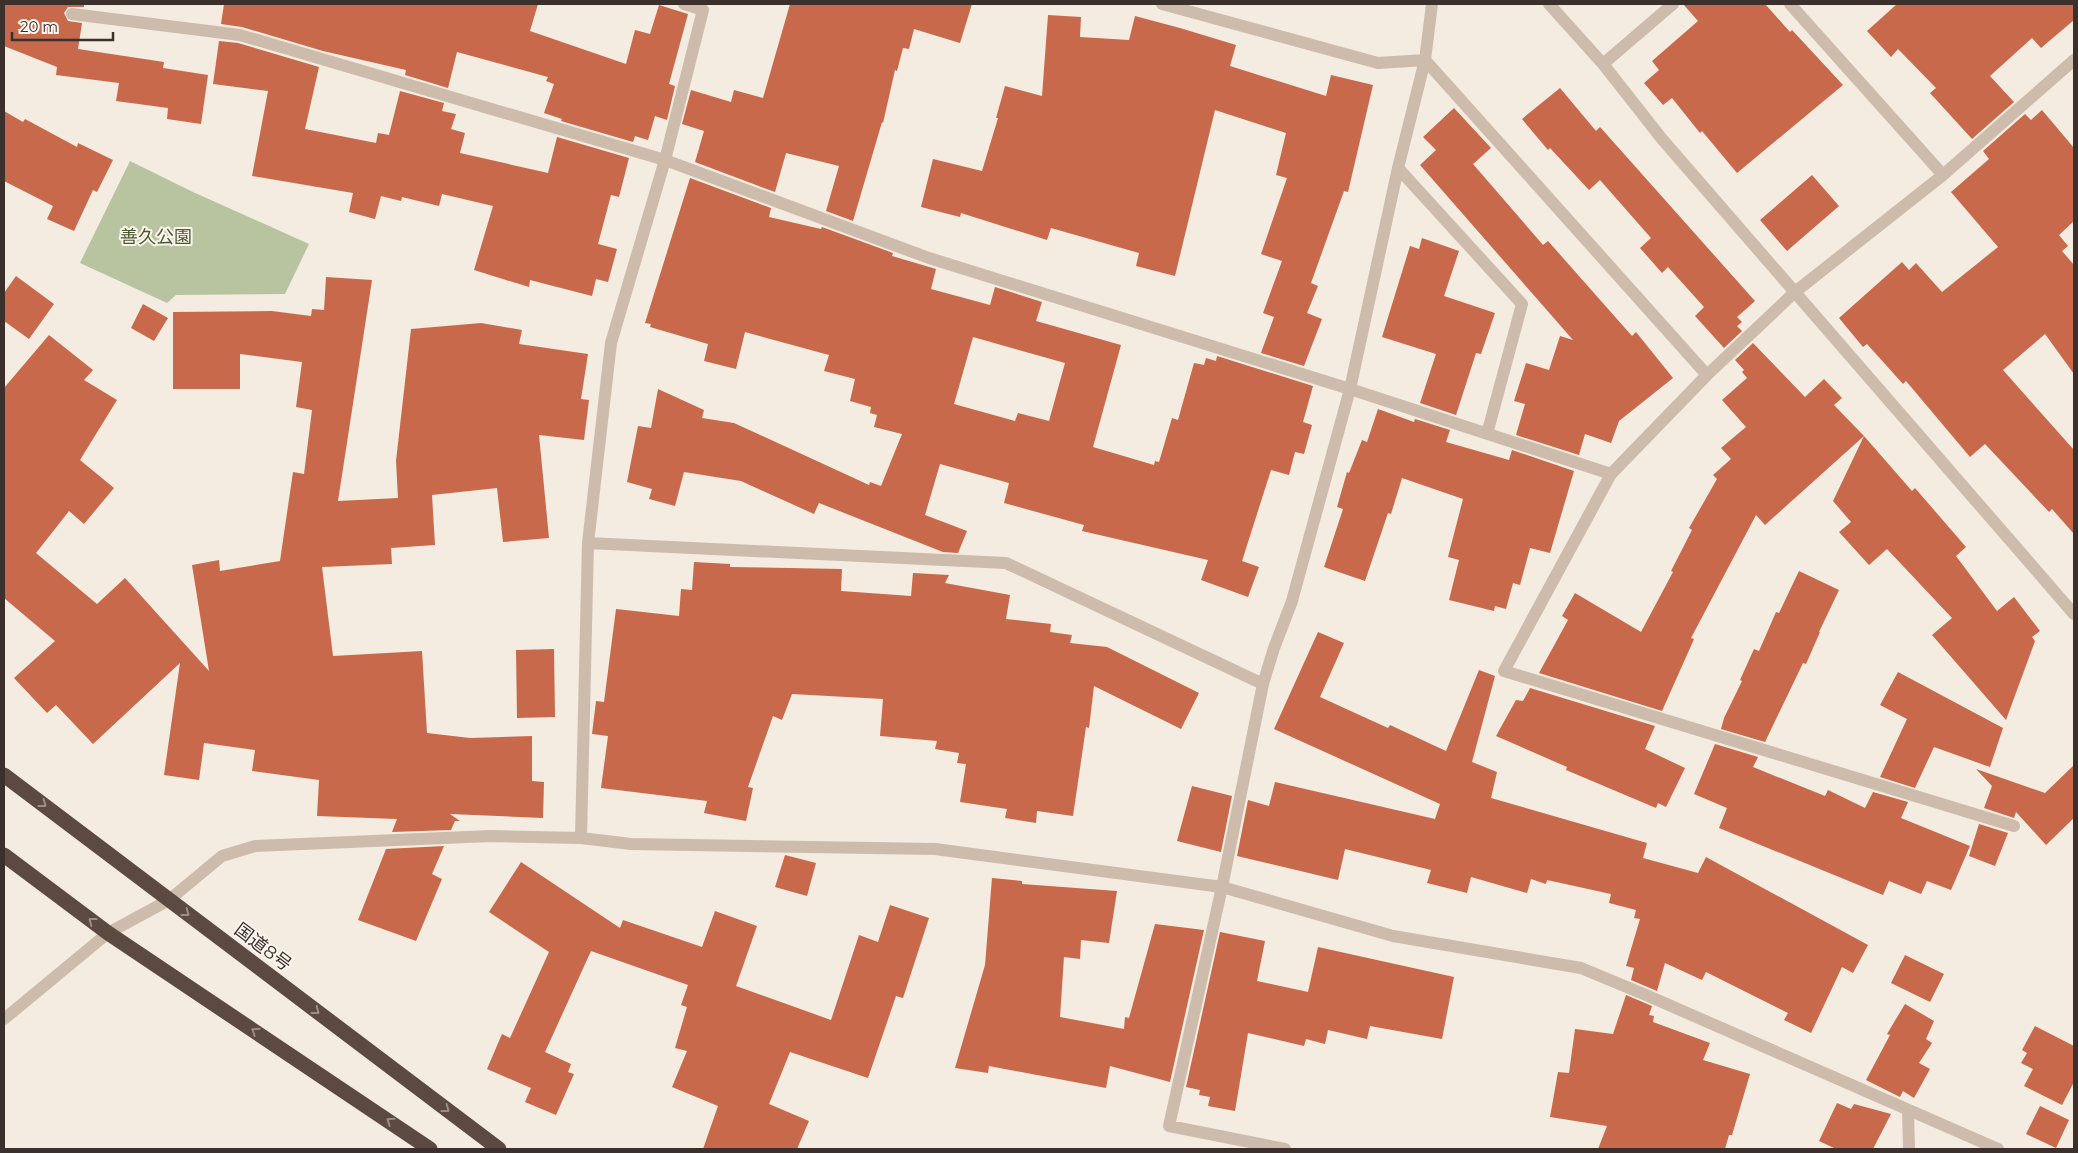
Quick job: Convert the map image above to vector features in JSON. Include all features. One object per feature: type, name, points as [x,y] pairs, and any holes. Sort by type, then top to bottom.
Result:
[{"type":"highway","name":"国道8号","points":[[4,775],[499,1149]]},
{"type":"highway","points":[[4,856],[108,933],[430,1149]]},
{"type":"street","points":[[581,838],[588,543],[611,343],[665,160],[703,10],[684,4]]},
{"type":"street","points":[[1162,4],[1378,63],[1425,60]]},
{"type":"street","points":[[1285,1149],[1169,1126],[1222,887],[1263,684],[1292,601],[1350,389],[1398,168],[1425,60],[1432,4]]},
{"type":"street","points":[[1549,4],[1603,64],[1662,138],[2074,614]]},
{"type":"street","points":[[1603,64],[1673,4]]},
{"type":"street","points":[[1790,4],[1943,175]]},
{"type":"street","points":[[72,14],[240,35],[665,160],[929,258],[1350,389],[1611,474]]},
{"type":"street","points":[[1425,60],[1707,375]]},
{"type":"street","points":[[2014,826],[1504,671],[1611,474],[1707,375],[1795,292],[1943,175],[2074,60]]},
{"type":"street","points":[[1398,168],[1522,304],[1487,434]]},
{"type":"street","points":[[588,543],[1006,562],[1263,684]]},
{"type":"street","points":[[4,1019],[108,933],[169,900],[222,856],[255,846],[491,836],[581,838],[630,844],[935,849],[1222,887],[1393,936],[1581,968],[1998,1149]]},
{"type":"street","points":[[1908,1111],[1909,1149]]},
{"type":"green space","name":"善久公園","points":[[130,161],[193,192],[309,244],[285,294],[176,295],[167,303],[80,263]]},
{"type":"building","points":[[4,4],[84,4],[84,7],[68,7],[64,13],[68,21],[82,23],[78,49],[164,62],[163,68],[208,75],[201,124],[167,119],[168,108],[116,101],[119,83],[56,75],[57,67],[4,46]]},
{"type":"building","points":[[224,4],[538,4],[530,31],[626,64],[635,30],[650,34],[659,5],[688,14],[669,84],[675,86],[667,120],[655,116],[648,140],[635,136],[633,142],[561,121],[562,119],[544,113],[554,84],[546,81],[548,77],[457,52],[448,88],[405,75],[406,70],[323,51],[242,27],[221,24]]},
{"type":"building","points":[[790,4],[972,4],[960,43],[914,29],[909,49],[903,48],[897,71],[895,70],[883,123],[853,221],[826,211],[839,166],[786,153],[775,192],[695,162],[704,131],[682,124],[691,90],[731,102],[734,90],[763,98]]},
{"type":"building","points":[[1683,4],[1765,4],[1843,85],[1737,173],[1702,131],[1700,133],[1672,98],[1663,105],[1644,83],[1659,70],[1652,61],[1698,21]]},
{"type":"building","points":[[1897,4],[2074,4],[2074,20],[2041,48],[2032,38],[1990,76],[2014,102],[1972,139],[1930,93],[1936,88],[1898,49],[1891,57],[1867,31]]},
{"type":"building","points":[[1048,15],[1081,17],[1080,37],[1129,40],[1135,16],[1180,28],[1236,45],[1230,66],[1326,96],[1331,75],[1373,85],[1348,192],[1344,191],[1311,283],[1318,286],[1307,313],[1322,319],[1304,366],[1261,353],[1274,317],[1263,313],[1282,261],[1261,254],[1287,178],[1276,175],[1286,133],[1215,110],[1175,276],[1136,266],[1139,253],[1051,228],[1047,240],[961,213],[960,217],[921,207],[933,159],[982,171],[998,118],[996,118],[1005,86],[1042,96]]},
{"type":"building","points":[[219,41],[238,43],[319,67],[305,129],[376,143],[378,133],[389,135],[400,91],[444,103],[442,111],[456,114],[451,129],[465,133],[460,153],[548,173],[557,137],[629,158],[619,197],[611,195],[598,244],[617,249],[608,282],[596,279],[592,296],[530,280],[529,287],[474,270],[493,206],[442,194],[439,206],[402,197],[401,201],[381,196],[375,219],[349,212],[353,193],[252,176],[268,91],[213,84]]},
{"type":"building","points":[[1560,88],[1596,131],[1600,127],[1755,301],[1737,317],[1742,322],[1737,326],[1742,331],[1724,348],[1695,316],[1704,307],[1668,267],[1662,273],[1640,248],[1651,238],[1600,180],[1589,190],[1550,148],[1548,150],[1522,119]]},
{"type":"building","points":[[1454,108],[1491,148],[1473,164],[1543,245],[1548,241],[1632,336],[1636,332],[1673,378],[1619,421],[1611,443],[1585,434],[1579,455],[1516,435],[1525,404],[1514,401],[1526,363],[1549,370],[1560,336],[1573,340],[1420,165],[1436,150],[1423,137]]},
{"type":"building","points":[[2042,110],[2074,148],[2074,221],[2059,235],[2068,246],[2062,251],[2074,265],[2074,374],[2045,334],[2003,370],[2074,450],[2074,534],[2052,509],[2049,512],[1985,444],[1970,457],[1906,381],[1903,384],[1867,344],[1863,347],[1839,318],[1902,262],[1909,270],[1916,263],[1942,292],[1998,247],[1951,192],[1989,159],[1983,151],[2025,114],[2031,120]]},
{"type":"building","points":[[4,111],[23,122],[25,119],[77,147],[78,143],[113,160],[97,192],[93,190],[74,231],[47,219],[53,206],[4,181]]},
{"type":"building","points":[[1812,175],[1839,206],[1787,251],[1760,220]]},
{"type":"building","points":[[690,178],[771,208],[769,217],[821,229],[822,227],[893,253],[892,256],[936,269],[931,289],[990,305],[995,287],[1042,302],[1036,321],[1121,345],[1093,447],[1154,465],[1155,461],[1159,462],[1172,418],[1178,420],[1194,363],[1204,365],[1206,358],[1216,361],[1217,356],[1313,386],[1303,422],[1312,425],[1304,454],[1295,452],[1289,475],[1271,470],[1242,561],[1259,567],[1248,597],[1201,580],[1208,560],[1082,531],[1084,525],[1004,503],[1009,483],[940,464],[925,515],[967,531],[958,553],[943,552],[819,503],[814,514],[741,481],[684,472],[675,506],[649,499],[652,489],[627,482],[638,426],[651,428],[658,389],[704,410],[702,418],[734,423],[869,485],[870,482],[881,486],[902,434],[874,427],[877,415],[870,413],[871,407],[850,401],[855,379],[824,371],[829,355],[745,332],[736,369],[704,361],[708,344],[650,327],[651,324],[645,323]],"holes":[[[973,337],[1065,363],[1049,421],[1018,413],[1015,421],[954,404]]]},
{"type":"building","points":[[1422,238],[1459,251],[1444,296],[1495,313],[1481,354],[1476,353],[1456,415],[1420,403],[1436,354],[1382,337],[1410,246],[1419,249]]},
{"type":"building","points":[[16,276],[54,304],[29,339],[4,321],[4,293]]},
{"type":"building","points":[[326,277],[372,280],[338,501],[398,498],[396,461],[411,329],[481,323],[522,330],[519,344],[588,354],[581,399],[589,400],[584,440],[539,435],[549,538],[503,542],[497,488],[432,495],[435,545],[391,548],[392,564],[322,567],[333,656],[422,651],[427,733],[470,738],[532,736],[532,781],[544,782],[543,818],[450,814],[460,821],[455,821],[451,830],[392,832],[397,819],[317,816],[319,780],[252,771],[255,750],[204,743],[199,780],[164,775],[180,663],[93,744],[56,705],[47,713],[14,678],[55,641],[4,598],[4,388],[49,335],[93,370],[84,380],[117,400],[80,460],[114,488],[84,524],[69,511],[36,553],[97,604],[125,578],[209,671],[192,565],[219,560],[220,571],[280,561],[293,472],[304,474],[312,410],[296,407],[302,362],[240,354],[240,389],[173,389],[173,312],[272,311],[311,316],[312,309],[324,310]]},
{"type":"building","points":[[143,304],[168,318],[154,341],[131,328]]},
{"type":"building","points":[[1753,343],[1805,397],[1824,379],[1842,398],[1834,405],[1864,436],[1765,525],[1756,515],[1691,638],[1694,639],[1662,711],[1539,673],[1568,620],[1562,616],[1575,593],[1641,632],[1673,572],[1671,571],[1692,530],[1689,528],[1717,479],[1713,475],[1731,459],[1721,448],[1746,427],[1722,400],[1747,378],[1742,372],[1744,370],[1735,360]]},
{"type":"building","points":[[1378,409],[1414,422],[1415,419],[1450,430],[1446,442],[1509,460],[1512,450],[1574,471],[1550,553],[1530,548],[1520,585],[1513,583],[1506,609],[1495,606],[1494,611],[1449,600],[1459,560],[1448,557],[1463,499],[1402,478],[1391,514],[1388,513],[1365,581],[1324,567],[1343,509],[1337,507],[1347,472],[1349,473],[1362,440],[1367,442]]},
{"type":"building","points":[[1864,436],[1912,491],[1915,488],[1966,547],[1956,556],[1997,611],[2014,597],[2040,631],[2032,637],[2035,641],[2006,720],[1932,635],[1952,618],[1887,549],[1869,565],[1839,532],[1851,522],[1833,501]]},
{"type":"building","points":[[694,562],[730,564],[730,567],[842,569],[841,591],[911,596],[913,573],[949,575],[945,583],[1010,595],[1006,619],[1051,624],[1050,632],[1072,635],[1070,643],[1107,647],[1199,693],[1181,729],[1094,686],[1089,728],[1086,727],[1073,816],[1037,811],[1036,823],[1005,818],[1007,809],[960,802],[966,764],[957,763],[959,753],[935,749],[937,741],[880,736],[883,699],[792,694],[782,720],[773,716],[748,787],[753,788],[746,821],[704,813],[707,801],[601,788],[608,736],[592,734],[596,701],[604,702],[616,609],[679,616],[681,589],[692,590]]},
{"type":"building","points":[[1799,571],[1839,590],[1806,664],[1803,663],[1765,742],[1721,729],[1754,649],[1759,651],[1776,612],[1779,613]]},
{"type":"building","points":[[1318,632],[1344,643],[1320,697],[1388,728],[1390,725],[1446,751],[1479,670],[1495,676],[1472,762],[1497,772],[1491,798],[1647,843],[1643,858],[1698,873],[1706,857],[1868,945],[1853,973],[1842,967],[1811,1033],[1784,1020],[1788,1013],[1706,972],[1702,980],[1665,963],[1657,991],[1631,980],[1634,968],[1626,966],[1640,919],[1634,918],[1636,910],[1609,903],[1611,894],[1547,880],[1546,884],[1531,879],[1527,893],[1471,877],[1467,893],[1427,883],[1431,870],[1345,849],[1338,880],[1237,856],[1248,800],[1269,806],[1275,782],[1435,819],[1440,804],[1274,729]]},
{"type":"building","points":[[554,649],[555,717],[517,718],[516,650]]},
{"type":"building","points":[[1898,672],[2003,728],[1990,767],[1934,747],[1915,788],[1880,777],[1907,719],[1880,705]]},
{"type":"building","points":[[1530,688],[1655,726],[1645,749],[1685,768],[1666,807],[1658,803],[1656,808],[1566,770],[1567,767],[1496,736],[1516,700],[1523,701]]},
{"type":"building","points":[[1715,744],[1758,757],[1753,767],[1825,796],[1828,790],[1865,808],[1873,792],[1908,802],[1901,818],[1970,846],[1951,890],[1927,881],[1921,894],[1889,881],[1883,895],[1719,828],[1727,808],[1694,794]]},
{"type":"building","points":[[2074,765],[2074,818],[2046,845],[2016,812],[2014,818],[1984,808],[1992,786],[1976,769],[2045,793]]},
{"type":"building","points":[[1192,786],[1232,796],[1221,852],[1177,841]]},
{"type":"building","points":[[1979,824],[2008,833],[1995,866],[1969,856]]},
{"type":"building","points":[[444,846],[432,874],[442,879],[416,941],[358,920],[386,849]]},
{"type":"building","points":[[785,855],[816,863],[807,896],[775,887]]},
{"type":"building","points":[[521,862],[620,928],[623,920],[702,947],[715,911],[757,926],[736,986],[831,1020],[859,935],[878,942],[890,905],[929,918],[903,998],[896,996],[868,1078],[790,1052],[769,1104],[809,1121],[797,1149],[703,1149],[718,1106],[672,1087],[687,1051],[675,1048],[687,1007],[681,1005],[688,985],[591,951],[545,1052],[571,1064],[568,1072],[574,1074],[556,1115],[525,1102],[531,1088],[487,1069],[502,1034],[510,1038],[549,952],[489,912]]},
{"type":"building","points":[[992,878],[1022,881],[1022,884],[1117,891],[1109,943],[1081,940],[1080,959],[1064,957],[1060,1017],[1124,1029],[1125,1017],[1129,1018],[1155,924],[1204,930],[1170,1082],[1110,1066],[1106,1088],[989,1066],[988,1073],[955,1068],[985,965]]},
{"type":"building","points":[[1220,932],[1265,941],[1257,981],[1308,992],[1318,947],[1454,977],[1442,1039],[1370,1026],[1367,1039],[1328,1030],[1325,1044],[1306,1039],[1304,1046],[1248,1033],[1235,1111],[1208,1106],[1210,1097],[1199,1095],[1200,1090],[1186,1087]]},
{"type":"building","points":[[1905,955],[1944,974],[1930,1002],[1891,983]]},
{"type":"building","points":[[1626,995],[1652,1006],[1649,1015],[1654,1016],[1653,1022],[1710,1043],[1703,1060],[1750,1074],[1732,1135],[1729,1135],[1725,1149],[1598,1149],[1607,1126],[1550,1117],[1558,1072],[1569,1073],[1575,1029],[1613,1034]]},
{"type":"building","points":[[1905,1004],[1934,1021],[1926,1039],[1932,1043],[1919,1063],[1930,1069],[1914,1098],[1903,1091],[1900,1097],[1866,1080],[1890,1035],[1887,1034]]},
{"type":"building","points":[[2035,1026],[2074,1046],[2074,1082],[2062,1105],[2024,1086],[2033,1069],[2021,1063],[2027,1053],[2022,1050]]},
{"type":"building","points":[[1837,1103],[1851,1109],[1854,1104],[1891,1114],[1873,1149],[1836,1149],[1819,1141]]},
{"type":"building","points":[[2040,1106],[2069,1120],[2056,1148],[2026,1134]]}]
